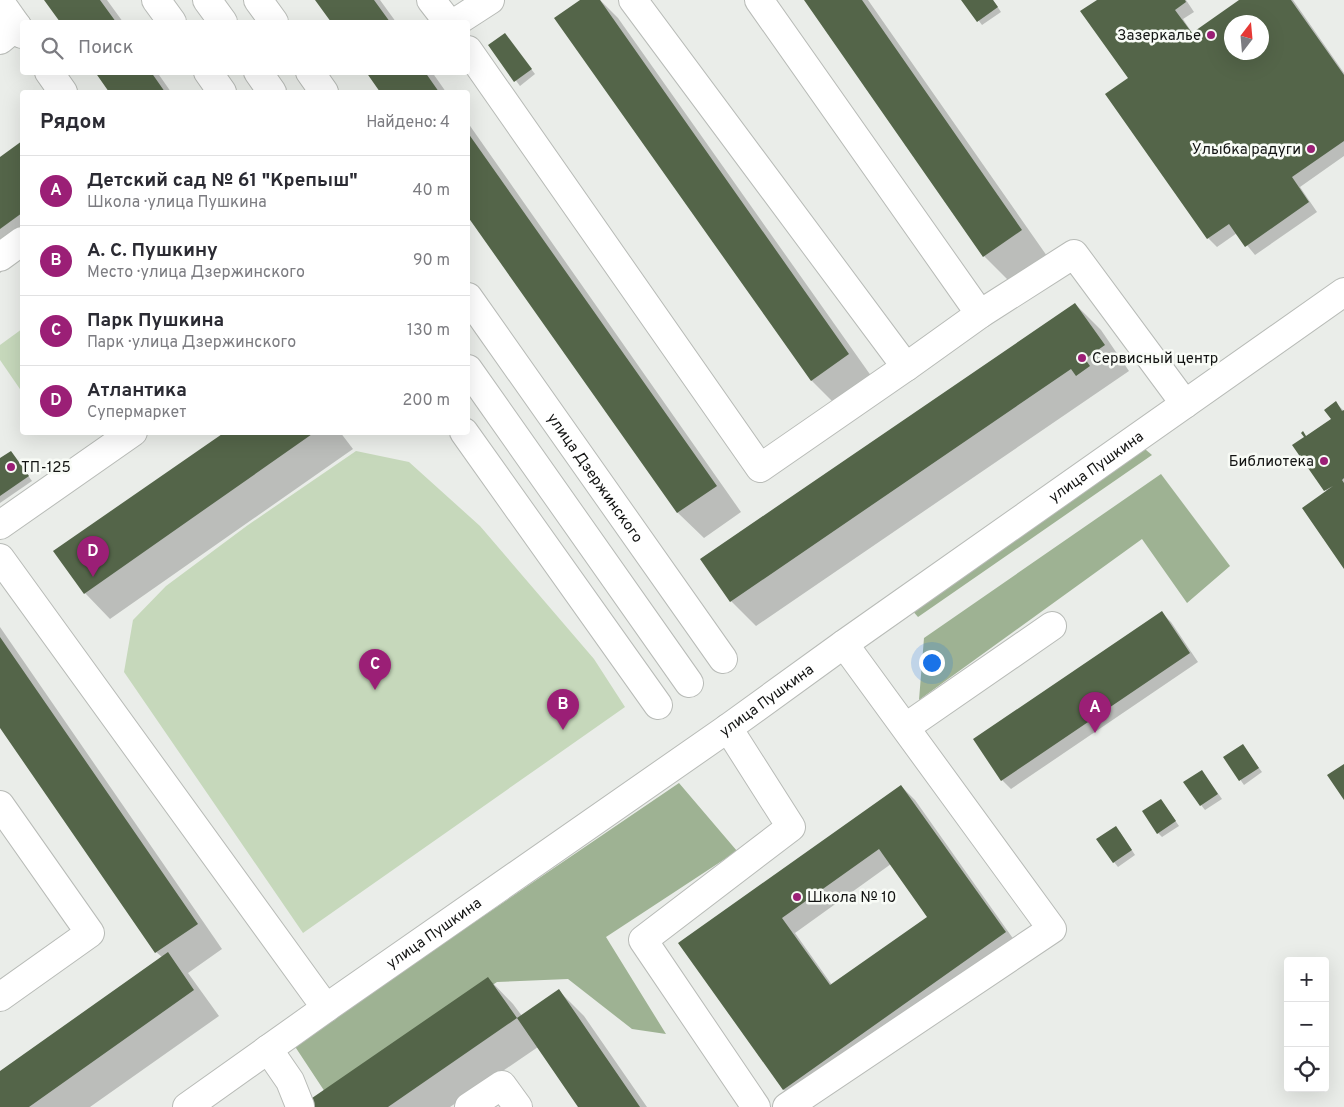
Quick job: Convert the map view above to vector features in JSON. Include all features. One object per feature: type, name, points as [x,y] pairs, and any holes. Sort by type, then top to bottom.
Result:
[{"type":"street","points":[[156,0],[171,20]]},
{"type":"street","points":[[207,0],[222,20]]},
{"type":"street","points":[[258,0],[273,20]]},
{"type":"street","points":[[431,0],[446,20]]},
{"type":"street","points":[[459,20],[490,0]]},
{"type":"street","points":[[633,0],[906,367]]},
{"type":"street","points":[[759,0],[980,314]]},
{"type":"street","points":[[0,2],[13,34]]},
{"type":"street","points":[[470,53],[760,468],[980,314],[1074,254],[1185,404]]},
{"type":"street","points":[[51,75],[62,90]]},
{"type":"street","points":[[210,75],[221,90]]},
{"type":"street","points":[[260,75],[271,90]]},
{"type":"street","points":[[312,75],[323,90]]},
{"type":"street","points":[[0,257],[20,242]]},
{"type":"street","name":"улица Пушкина","points":[[187,1107],[728,728],[844,644],[1344,292]]},
{"type":"street","name":"улица Дзержинского","points":[[470,299],[723,659]]},
{"type":"street","points":[[470,372],[689,683]]},
{"type":"street","points":[[0,525],[129,435]]},
{"type":"street","points":[[466,435],[658,705]]},
{"type":"street","points":[[0,558],[326,1008]]},
{"type":"street","points":[[906,728],[1052,626]]},
{"type":"street","points":[[787,1107],[1052,929],[844,644]]},
{"type":"street","points":[[728,728],[791,827],[643,940],[756,1107]]},
{"type":"street","points":[[0,805],[90,933],[0,997]]},
{"type":"street","points":[[268,1049],[290,1081],[300,1106]]},
{"type":"street","points":[[469,1107],[502,1084],[518,1107]]},
{"type":"green space","points":[[20,330],[20,389],[0,360],[0,345]]},
{"type":"green space","points":[[1139,444],[1152,455],[918,617],[904,601]]},
{"type":"green space","points":[[356,451],[409,462],[480,526],[594,659],[625,707],[303,933],[124,672],[133,620],[166,586],[248,525]]},
{"type":"green space","points":[[1161,474],[1230,566],[1187,603],[1142,539],[919,700],[924,638]]},
{"type":"green space","points":[[679,783],[737,851],[606,937],[666,1034],[632,1029],[568,979],[497,982],[327,1095],[294,1045]]},
{"type":"building","points":[[44,0],[100,0],[115,20],[59,20]]},
{"type":"building","points":[[315,0],[374,0],[389,20],[330,20]]},
{"type":"building","points":[[580,0],[600,0],[849,354],[811,381],[554,18]]},
{"type":"building","points":[[804,0],[862,0],[1022,230],[983,257]]},
{"type":"building","points":[[961,0],[993,0],[998,7],[977,22]]},
{"type":"building","points":[[1097,0],[1185,0],[1186,2],[1175,10],[1192,33],[1239,0],[1291,0],[1344,75],[1344,141],[1292,177],[1309,202],[1245,247],[1229,224],[1207,239],[1105,94],[1128,78],[1080,11]]},
{"type":"building","points":[[505,33],[532,69],[514,82],[488,45]]},
{"type":"building","points":[[97,75],[153,75],[164,90],[108,90]]},
{"type":"building","points":[[368,75],[427,75],[438,90],[379,90]]},
{"type":"building","points":[[470,136],[717,486],[677,513],[470,220]]},
{"type":"building","points":[[20,142],[20,214],[0,229],[0,157]]},
{"type":"building","points":[[1075,303],[1105,345],[1085,359],[1090,366],[1076,376],[1071,369],[730,602],[700,559]]},
{"type":"building","points":[[1336,401],[1342,411],[1344,410],[1344,478],[1342,480],[1344,483],[1344,569],[1302,508],[1333,486],[1324,491],[1292,445],[1304,437],[1301,433],[1303,431],[1306,436],[1331,419],[1324,410]]},
{"type":"building","points":[[221,435],[311,435],[84,594],[53,551]]},
{"type":"building","name":"ТП-125","points":[[11,451],[29,476],[0,496],[0,458]]},
{"type":"building","points":[[1162,611],[1190,653],[1001,781],[973,739]]},
{"type":"building","points":[[0,637],[198,924],[155,953],[0,728]]},
{"type":"building","points":[[1243,744],[1259,768],[1239,781],[1223,757]]},
{"type":"building","points":[[1344,764],[1344,800],[1327,775]]},
{"type":"building","points":[[1202,770],[1218,794],[1200,806],[1183,782]]},
{"type":"building","points":[[901,785],[1006,932],[783,1090],[678,943]],"holes":[[[879,849],[927,917],[830,985],[782,918]]]},
{"type":"building","points":[[1161,799],[1176,821],[1157,834],[1142,811]]},
{"type":"building","points":[[1116,826],[1132,850],[1113,863],[1096,839]]},
{"type":"building","points":[[168,952],[194,990],[29,1107],[0,1107],[0,1071]]},
{"type":"building","points":[[488,977],[517,1018],[388,1107],[299,1107]]},
{"type":"building","points":[[559,989],[640,1107],[578,1107],[517,1018]]},
{"type":"place","name":"Зазеркалье","points":[[1211,35]]},
{"type":"place","name":"Улыбка радуги","points":[[1311,149]]},
{"type":"place","name":"Сервисный центр","points":[[1082,358]]},
{"type":"place","name":"Библиотека","points":[[1324,461]]},
{"type":"place","name":"ТП-125","points":[[11,467]]},
{"type":"place","name":"Атлантика","points":[[93,577]]},
{"type":"place","name":"Парк Пушкина","points":[[375,690]]},
{"type":"place","name":"А. С. Пушкину","points":[[563,730]]},
{"type":"place","name":"Детский сад № 61 \"Крепыш\"","points":[[1095,733]]},
{"type":"place","name":"Школа № 10","points":[[797,897]]}]
